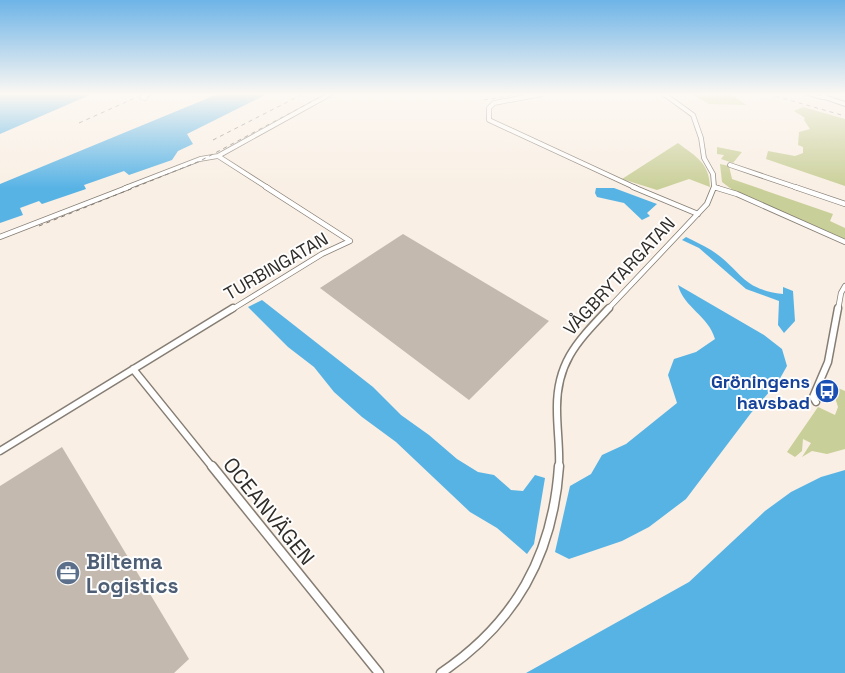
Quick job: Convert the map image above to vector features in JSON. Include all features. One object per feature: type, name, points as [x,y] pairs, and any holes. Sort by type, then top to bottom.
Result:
[{"type":"street","points":[[0,237],[200,160],[218,156],[273,125]]},
{"type":"street","points":[[499,125],[608,177],[698,214]]},
{"type":"street","points":[[696,125],[702,142],[704,158],[714,174],[714,187],[737,194],[845,242]]},
{"type":"street","name":"TURBINGATAN","points":[[0,451],[322,254],[350,241],[218,156]]},
{"type":"street","points":[[730,165],[845,204]]},
{"type":"street","name":"VÅGBRYTARGATAN","points":[[441,673],[483,642],[509,611],[535,566],[551,525],[558,489],[560,449],[557,422],[558,384],[562,368],[574,344],[707,204],[714,187]]},
{"type":"street","points":[[816,402],[813,397],[828,362],[841,293],[845,286]]},
{"type":"street","name":"OCEANVÄGEN","points":[[133,369],[379,673]]},
{"type":"green space","points":[[808,125],[845,125],[845,186],[766,159],[768,151],[795,156],[803,153],[803,147],[798,145],[799,132],[810,129]]},
{"type":"green space","points":[[678,143],[696,156],[704,166],[710,187],[689,179],[657,190],[622,179]]},
{"type":"green space","points":[[717,147],[742,152],[733,163],[721,159],[724,155],[717,154]]},
{"type":"green space","points":[[720,164],[729,166],[732,179],[833,214],[830,221],[845,228],[845,240],[734,191],[722,182]]},
{"type":"green space","points":[[831,385],[845,391],[845,449],[827,454],[812,451],[802,457],[811,443],[803,439],[802,451],[795,457],[787,452],[818,407],[835,415],[838,407]]},
{"type":"water","points":[[0,125],[20,125],[0,134]]},
{"type":"water","points":[[142,125],[204,125],[187,134],[193,144],[178,151],[172,160],[129,175],[124,171],[84,185],[86,189],[42,204],[39,201],[20,208],[23,215],[0,223],[0,184]]},
{"type":"water","points":[[596,188],[614,188],[657,204],[647,213],[650,216],[642,220],[624,203],[597,197],[595,193]]},
{"type":"water","points":[[686,237],[721,257],[742,278],[758,288],[783,294],[783,287],[793,291],[795,321],[784,333],[778,325],[779,301],[746,289],[699,248],[682,240]]},
{"type":"water","points":[[678,285],[764,335],[782,349],[787,366],[778,382],[751,413],[686,499],[649,527],[622,541],[569,559],[555,552],[570,486],[591,474],[602,455],[626,444],[677,403],[668,375],[674,359],[696,352],[715,339],[707,324],[685,300]]},
{"type":"water","points":[[262,300],[373,387],[401,415],[429,435],[457,459],[478,472],[494,475],[511,490],[523,491],[535,475],[545,478],[534,544],[527,554],[497,528],[470,512],[396,442],[362,417],[334,392],[314,367],[288,347],[248,307]]},
{"type":"water","points":[[845,470],[845,673],[526,673],[689,582],[765,511],[791,492],[821,477]]},
{"type":"building","points":[[403,234],[549,321],[469,400],[320,288]]},
{"type":"building","name":"Biltema Logistics","points":[[62,447],[189,659],[174,673],[0,673],[0,486]]},
{"type":"railway","points":[[213,140],[242,125]]},
{"type":"railway","points":[[39,226],[200,161],[267,125]]},
{"type":"place","name":"Gröningens havsbad","points":[[827,391]]},
{"type":"place","name":"Biltema Logistics","points":[[68,573]]}]
